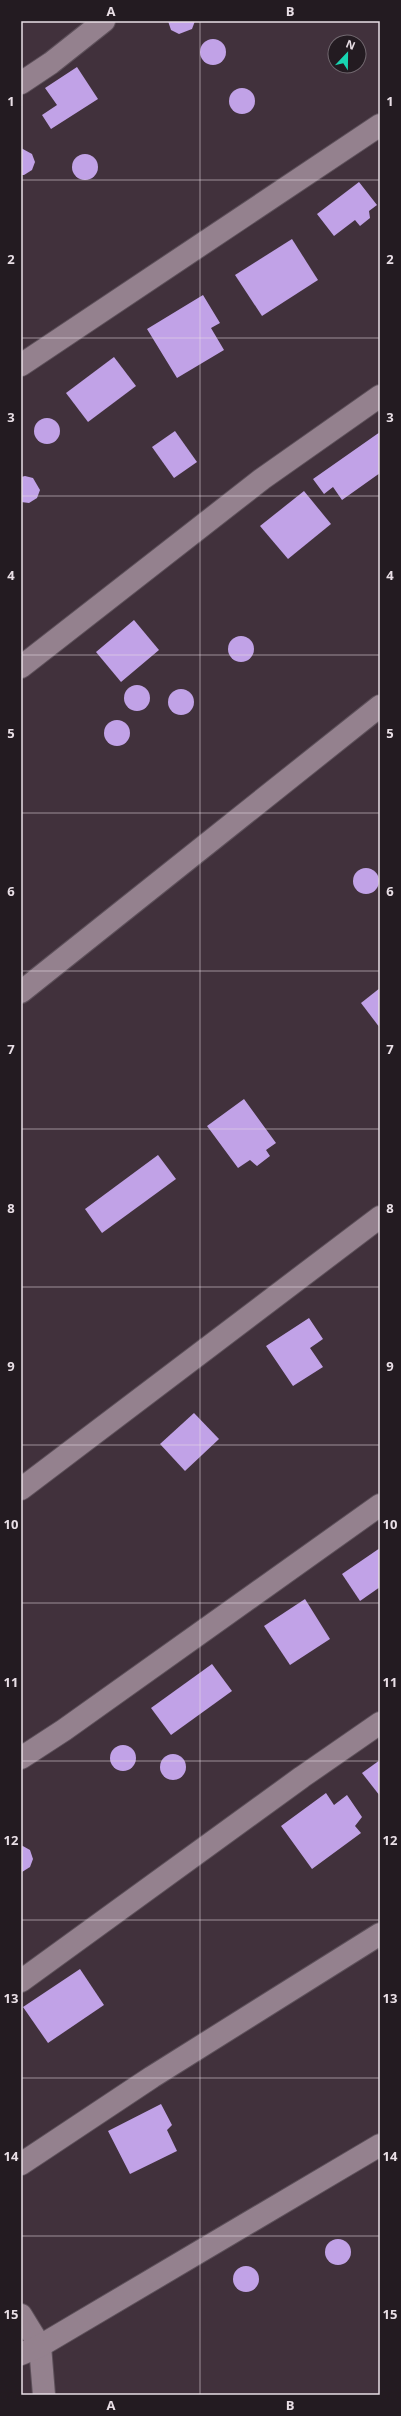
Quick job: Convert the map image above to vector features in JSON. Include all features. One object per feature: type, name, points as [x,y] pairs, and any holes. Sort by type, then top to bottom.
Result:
[{"type":"street","points":[[21,83],[51,63],[104,21]]},
{"type":"street","points":[[21,365],[380,125]]},
{"type":"street","points":[[21,667],[262,479],[380,396]]},
{"type":"street","points":[[21,992],[380,706]]},
{"type":"street","points":[[21,1489],[380,1217]]},
{"type":"street","points":[[21,1758],[64,1730],[380,1505]]},
{"type":"street","points":[[21,1981],[302,1776],[380,1723]]},
{"type":"street","points":[[21,2164],[152,2077],[380,1934]]},
{"type":"street","points":[[31,2350],[380,2144]]},
{"type":"street","points":[[21,2315],[44,2395]]},
{"type":"building","points":[[168,21],[195,21],[192,29],[179,34],[171,30]]},
{"type":"building","points":[[213,39],[222,43],[226,52],[222,61],[213,65],[204,61],[200,52],[204,43]]},
{"type":"building","points":[[77,67],[98,99],[51,129],[42,115],[57,105],[45,88]]},
{"type":"building","points":[[242,88],[251,92],[255,101],[251,110],[242,114],[233,110],[229,101],[233,92]]},
{"type":"building","points":[[21,148],[32,154],[35,162],[32,170],[24,175],[21,175]]},
{"type":"building","points":[[85,154],[94,158],[98,167],[94,176],[85,180],[76,176],[72,167],[76,158]]},
{"type":"building","points":[[359,182],[377,205],[369,211],[370,218],[360,226],[355,220],[334,236],[317,214]]},
{"type":"building","points":[[292,239],[318,280],[262,316],[235,275]]},
{"type":"building","points":[[203,295],[220,323],[211,328],[224,350],[177,378],[147,329]]},
{"type":"building","points":[[114,357],[136,386],[88,422],[66,393]]},
{"type":"building","points":[[47,418],[56,422],[60,431],[56,440],[47,444],[38,440],[34,431],[38,422]]},
{"type":"building","points":[[175,431],[197,462],[174,478],[152,447]]},
{"type":"building","points":[[380,432],[380,473],[342,500],[333,487],[324,494],[313,479]]},
{"type":"building","points":[[25,476],[33,478],[40,490],[37,498],[29,503],[21,502],[21,477]]},
{"type":"building","points":[[304,491],[331,524],[288,559],[260,526]]},
{"type":"building","points":[[134,620],[159,650],[121,682],[96,652]]},
{"type":"building","points":[[241,636],[250,640],[254,649],[250,658],[241,662],[232,658],[228,649],[232,640]]},
{"type":"building","points":[[137,685],[146,689],[150,698],[146,707],[137,711],[128,707],[124,698],[128,689]]},
{"type":"building","points":[[181,689],[190,693],[194,702],[190,711],[181,715],[172,711],[168,702],[172,693]]},
{"type":"building","points":[[117,720],[126,724],[130,733],[126,742],[117,746],[108,742],[104,733],[108,724]]},
{"type":"building","points":[[366,868],[375,872],[379,881],[375,890],[366,894],[357,890],[353,881],[357,872]]},
{"type":"building","points":[[380,988],[380,1028],[361,1003]]},
{"type":"building","points":[[244,1099],[276,1143],[266,1150],[270,1156],[257,1166],[250,1160],[238,1168],[207,1126]]},
{"type":"building","points":[[158,1155],[176,1179],[102,1233],[85,1209]]},
{"type":"building","points":[[309,1318],[323,1339],[310,1348],[323,1367],[293,1386],[266,1346]]},
{"type":"building","points":[[194,1413],[219,1439],[185,1471],[160,1444]]},
{"type":"building","points":[[380,1548],[380,1587],[360,1601],[342,1574]]},
{"type":"building","points":[[305,1599],[330,1639],[290,1665],[264,1626]]},
{"type":"building","points":[[212,1664],[232,1691],[171,1735],[151,1708]]},
{"type":"building","points":[[123,1745],[132,1749],[136,1758],[132,1767],[123,1771],[114,1767],[110,1758],[114,1749]]},
{"type":"building","points":[[173,1754],[182,1758],[186,1767],[182,1776],[173,1780],[164,1776],[160,1767],[164,1758]]},
{"type":"building","points":[[380,1760],[380,1796],[362,1773]]},
{"type":"building","points":[[326,1793],[334,1805],[347,1795],[362,1817],[355,1826],[361,1833],[312,1869],[281,1826]]},
{"type":"building","points":[[21,1845],[30,1850],[33,1859],[30,1867],[22,1872]]},
{"type":"building","points":[[80,1969],[104,2005],[48,2043],[23,2007]]},
{"type":"building","points":[[161,2104],[172,2125],[167,2130],[177,2151],[130,2174],[108,2131]]},
{"type":"building","points":[[338,2239],[347,2243],[351,2252],[347,2261],[338,2265],[329,2261],[325,2252],[329,2243]]},
{"type":"building","points":[[246,2266],[255,2270],[259,2279],[255,2288],[246,2292],[237,2288],[233,2279],[237,2270]]}]
